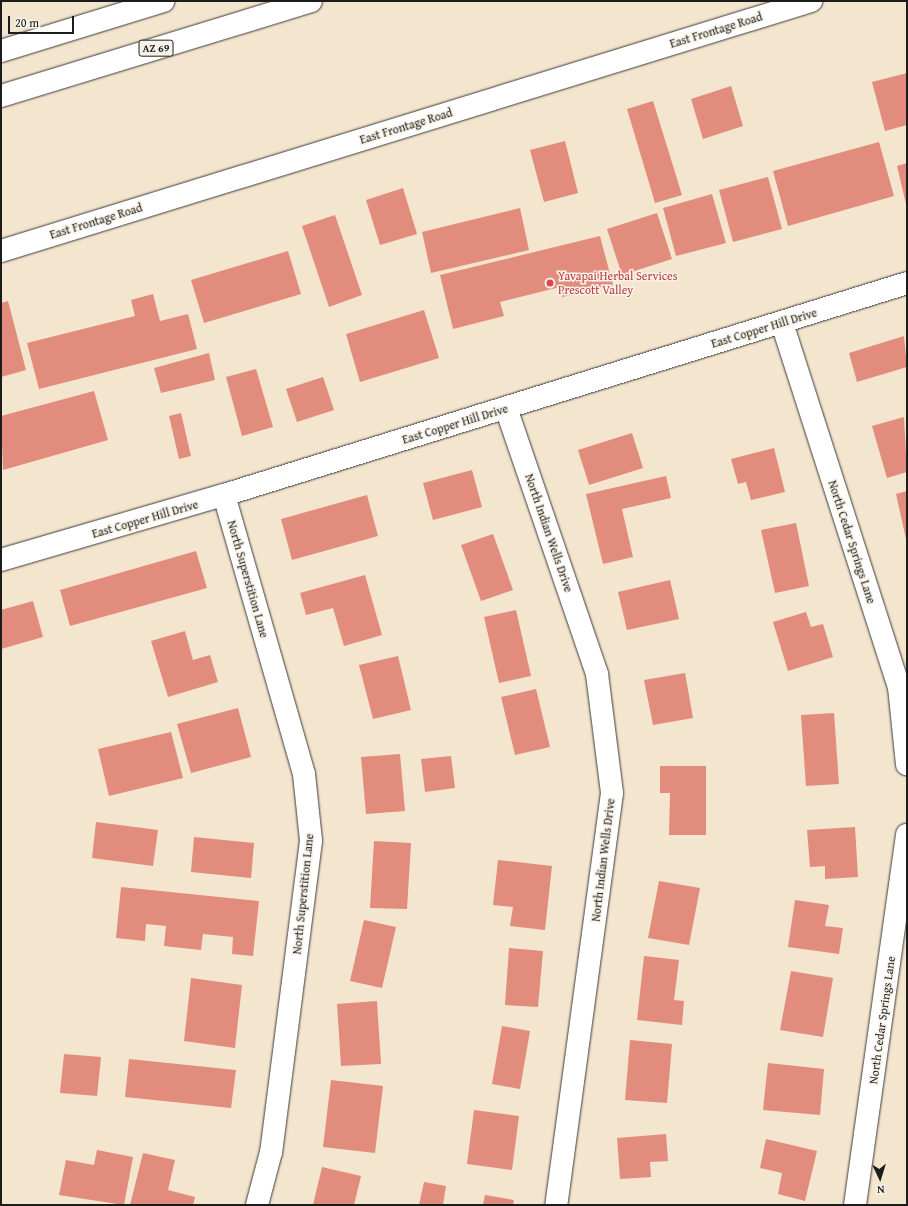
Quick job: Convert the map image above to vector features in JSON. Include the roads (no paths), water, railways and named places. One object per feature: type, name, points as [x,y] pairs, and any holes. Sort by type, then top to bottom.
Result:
[{"type":"street","points":[[1,51],[164,1]]},
{"type":"street","name":"AZ 69","points":[[1,96],[311,1]]},
{"type":"street","name":"East Frontage Road","points":[[1,251],[811,1]]},
{"type":"street","name":"East Copper Hill Drive","points":[[1,560],[224,496],[907,284]]},
{"type":"street","name":"North Cedar Springs Lane","points":[[782,323],[899,687],[907,765]]},
{"type":"street","name":"North Indian Wells Drive","points":[[506,408],[597,674],[612,793],[556,1205]]},
{"type":"street","name":"North Superstition Lane","points":[[224,496],[304,774],[311,841],[272,1152],[258,1205]]},
{"type":"street","name":"North Cedar Springs Lane","points":[[855,1205],[907,835]]},
{"type":"place","name":"Yavapai Herbal Services Prescott Valley","points":[[550,283]]}]
